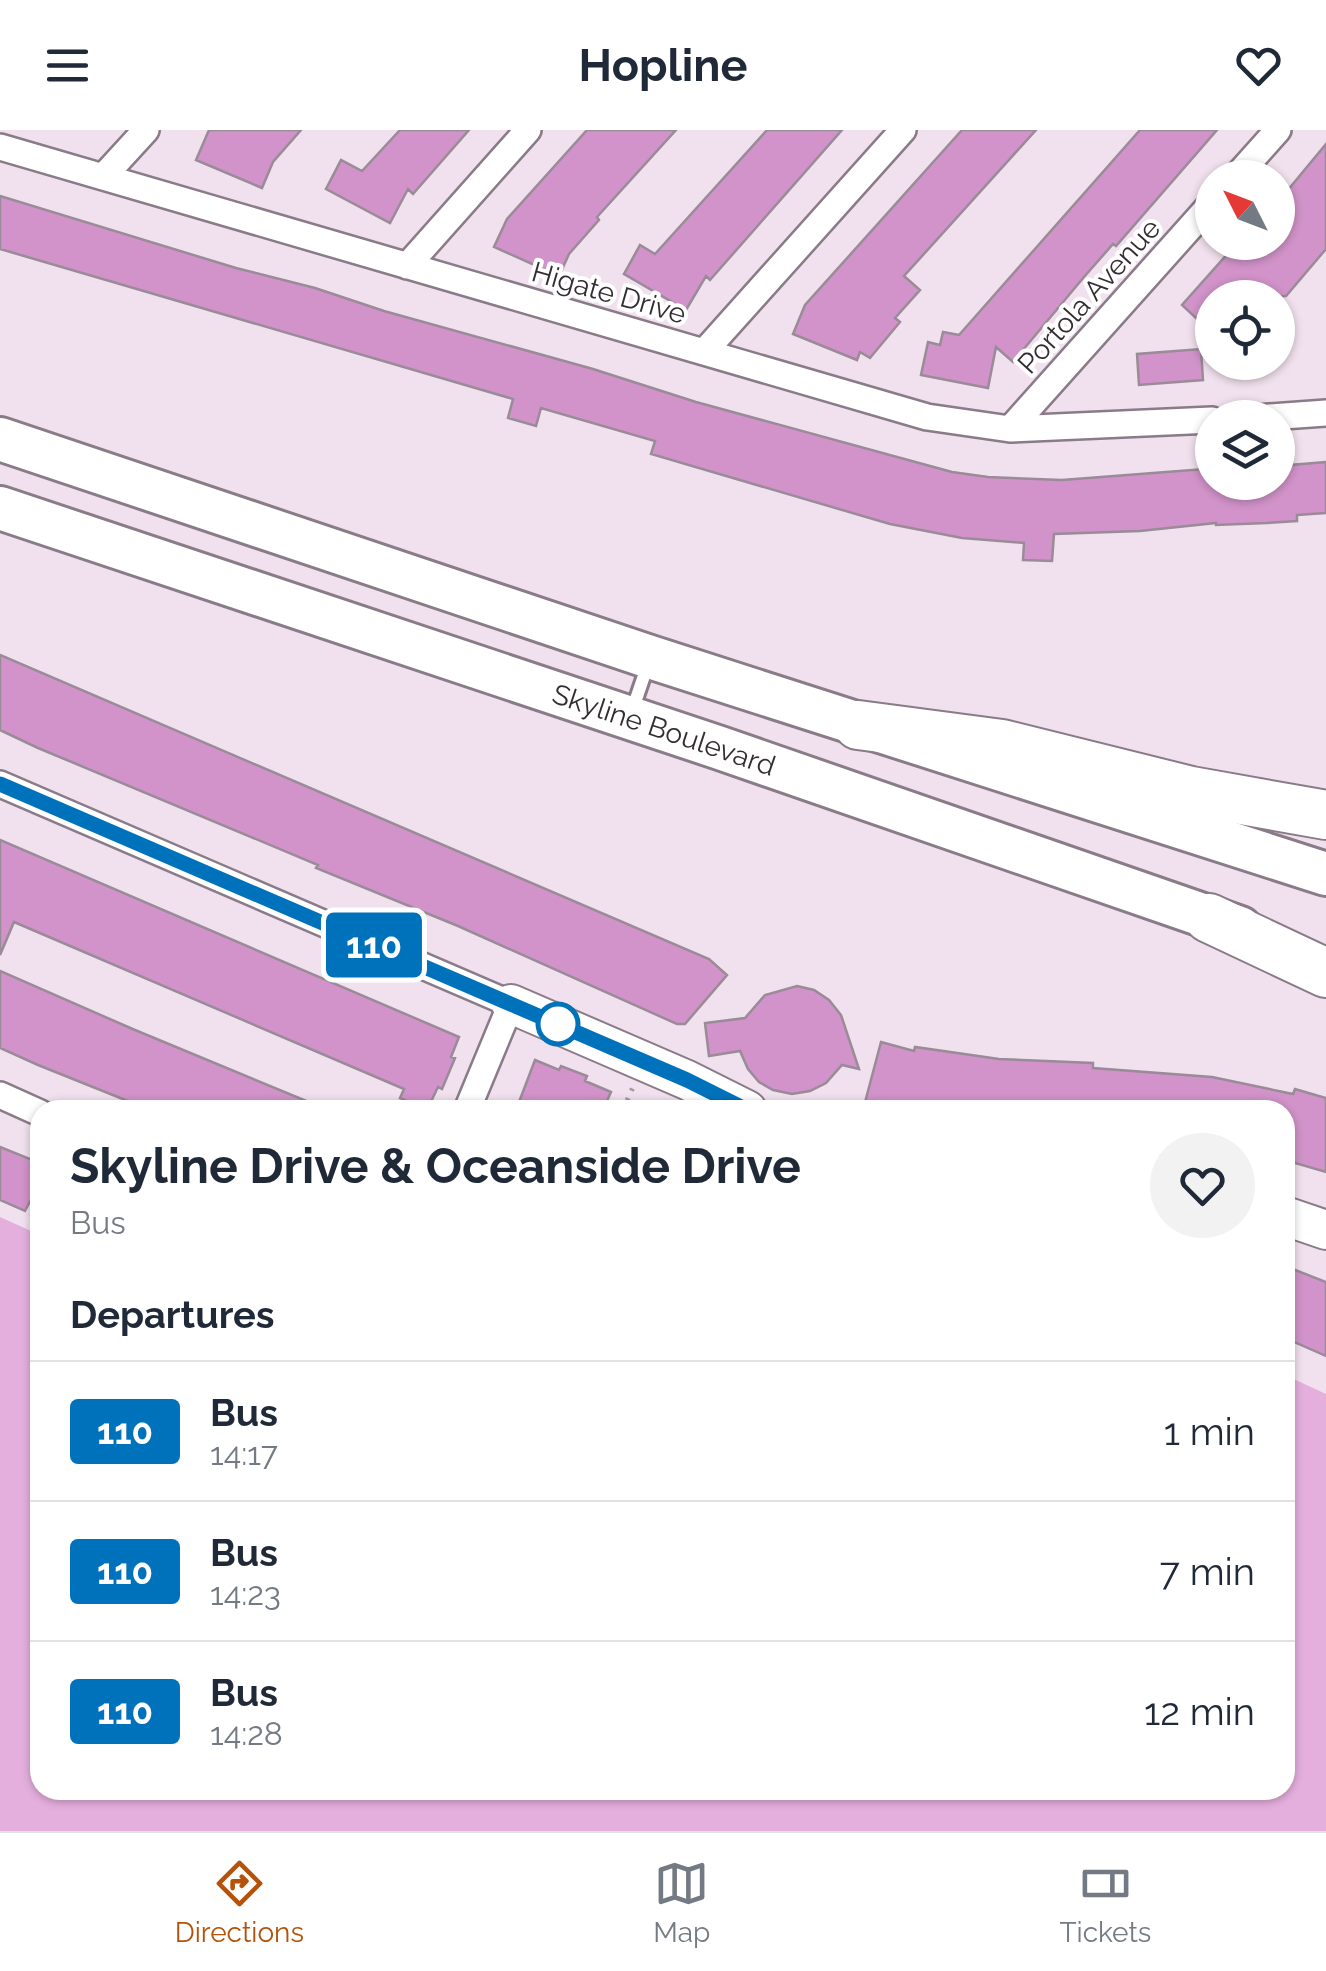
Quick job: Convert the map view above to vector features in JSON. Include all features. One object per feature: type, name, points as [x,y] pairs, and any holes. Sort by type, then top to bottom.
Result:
[{"type":"highway","points":[[858,725],[1002,744],[1191,791],[1326,815]]},
{"type":"highway","points":[[1209,918],[1326,973]]},
{"type":"main road","points":[[0,439],[650,658],[1326,874]]},
{"type":"main road","name":"Skyline Boulevard","points":[[0,508],[1326,955]]},
{"type":"street","points":[[104,177],[146,130]]},
{"type":"street","points":[[407,266],[528,130]]},
{"type":"street","points":[[704,352],[903,130]]},
{"type":"street","points":[[1251,160],[1278,130]]},
{"type":"street","name":"Higate Drive","points":[[0,147],[927,417],[1010,429],[1195,421]]},
{"type":"street","name":"Portola Avenue","points":[[1010,429],[1195,222]]},
{"type":"street","points":[[1295,415],[1326,413]]},
{"type":"street","points":[[0,784],[727,1100]]},
{"type":"street","points":[[471,1100],[512,1004]]},
{"type":"street","points":[[0,1095],[30,1108]]},
{"type":"street","points":[[1295,1219],[1326,1230]]},
{"type":"lane","points":[[629,718],[650,658]]},
{"type":"shaded area","points":[[0,1217],[30,1230],[30,1800],[1295,1800],[1295,1380],[1326,1394],[1326,1831],[0,1831]]},
{"type":"building","points":[[209,130],[301,130],[273,162],[262,188],[196,160]]},
{"type":"building","points":[[400,130],[469,130],[413,194],[408,189],[390,223],[326,189],[341,160],[362,171]]},
{"type":"building","points":[[587,130],[676,130],[597,217],[599,220],[569,254],[559,276],[494,247],[507,219]]},
{"type":"building","points":[[767,130],[842,130],[710,280],[706,276],[686,310],[624,274],[640,245],[655,254]]},
{"type":"building","points":[[962,130],[1036,130],[904,276],[920,290],[895,318],[900,322],[870,358],[860,352],[857,360],[793,334],[805,305]]},
{"type":"building","points":[[1140,130],[1217,130],[1013,362],[996,347],[988,388],[921,375],[928,342],[940,345],[943,332],[959,335]]},
{"type":"building","points":[[1326,144],[1326,249],[1295,285],[1295,280],[1204,280],[1222,260],[1295,260],[1295,181]]},
{"type":"building","points":[[0,196],[696,402],[952,472],[1062,480],[1195,470],[1195,500],[1295,500],[1295,465],[1326,462],[1326,513],[1297,515],[1297,521],[1054,534],[1052,561],[1023,560],[1024,543],[962,538],[890,524],[651,454],[655,441],[541,408],[536,426],[508,418],[513,399],[0,249]]},
{"type":"building","points":[[1195,290],[1195,317],[1182,305]]},
{"type":"building","points":[[1195,349],[1195,380],[1203,380],[1139,385],[1137,354]]},
{"type":"building","points":[[0,655],[709,959],[727,975],[685,1024],[677,1024],[458,926],[316,868],[318,865],[38,748],[0,730]]},
{"type":"building","points":[[0,840],[459,1037],[451,1057],[455,1058],[442,1089],[438,1087],[432,1100],[404,1100],[400,1098],[404,1089],[14,922],[0,955]]},
{"type":"building","points":[[0,971],[304,1100],[125,1100],[0,1048]]},
{"type":"building","points":[[797,986],[814,990],[841,1015],[859,1069],[842,1065],[826,1083],[792,1094],[759,1082],[740,1051],[709,1056],[705,1023],[745,1018],[765,995]]},
{"type":"building","points":[[881,1042],[914,1051],[915,1047],[999,1059],[1093,1063],[1093,1068],[1212,1077],[1293,1094],[1295,1089],[1326,1098],[1326,1172],[1295,1163],[1295,1100],[866,1100]]},
{"type":"building","points":[[535,1060],[587,1076],[585,1081],[611,1092],[607,1100],[520,1100]]},
{"type":"building","points":[[0,1147],[30,1159],[30,1201],[25,1211],[0,1200]]},
{"type":"building","points":[[1295,1270],[1326,1282],[1326,1356],[1295,1342]]},
{"type":"bus line","name":"110","points":[[0,784],[728,1100]]}]
